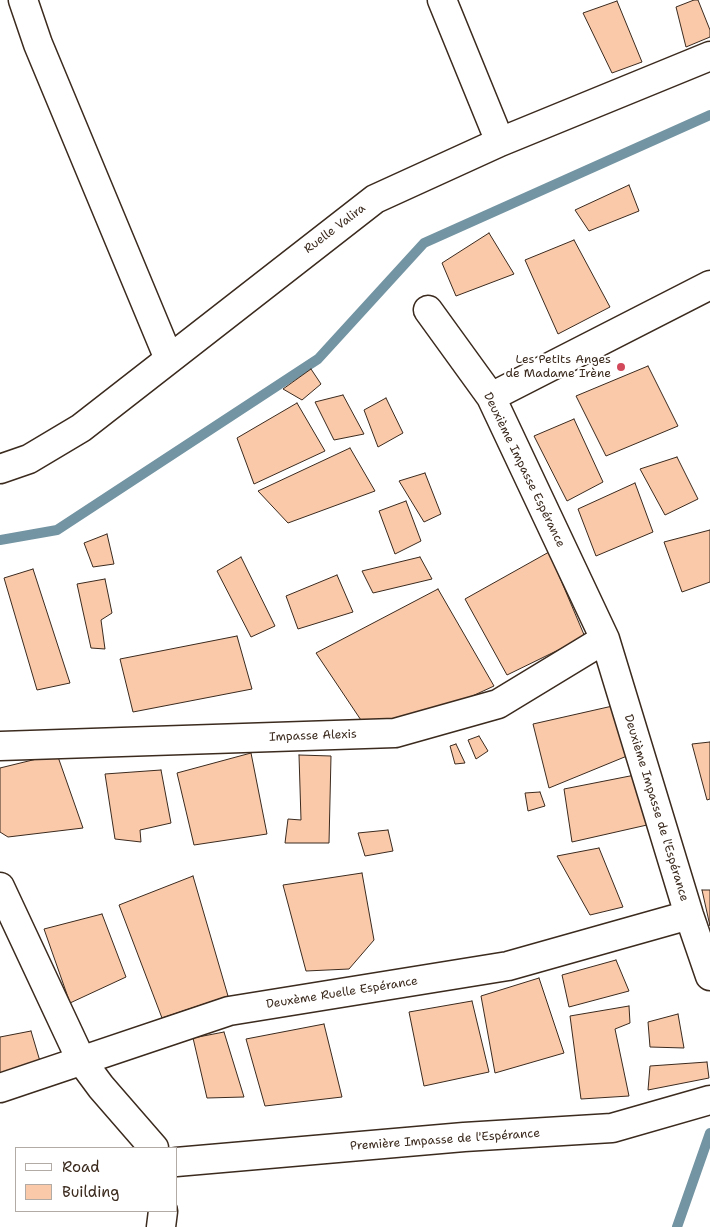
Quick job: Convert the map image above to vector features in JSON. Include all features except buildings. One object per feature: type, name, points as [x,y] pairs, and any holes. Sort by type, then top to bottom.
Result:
[{"type":"street","points":[[23,0],[38,44],[168,359]]},
{"type":"street","points":[[442,0],[500,142]]},
{"type":"street","name":"Ruelle Valira","points":[[0,469],[29,459],[81,428],[375,200],[500,142],[710,56]]},
{"type":"street","points":[[491,397],[710,285]]},
{"type":"street","name":"Deuxième Impasse Espérance","points":[[428,310],[491,397],[605,639]]},
{"type":"street","name":"Impasse Alexis","points":[[0,746],[395,733],[498,704],[605,639]]},
{"type":"street","name":"Deuxième Impasse de l'Espérance","points":[[605,639],[689,915],[710,976]]},
{"type":"street","points":[[0,887],[82,1060],[101,1087],[153,1147]]},
{"type":"street","name":"Deuxème Ruelle Espérance","points":[[0,1088],[229,1011],[508,966],[689,915]]},
{"type":"street","name":"Première Impasse de l'Espérance","points":[[178,1162],[464,1137],[612,1128],[710,1100]]},
{"type":"street","points":[[161,1227],[163,1212]]},
{"type":"waterway","points":[[0,540],[57,530],[318,359],[424,243],[710,115]]},
{"type":"waterway","points":[[677,1227],[710,1133]]},
{"type":"place","name":"Les Petits Anges de Madame Irène","points":[[621,367]]}]
